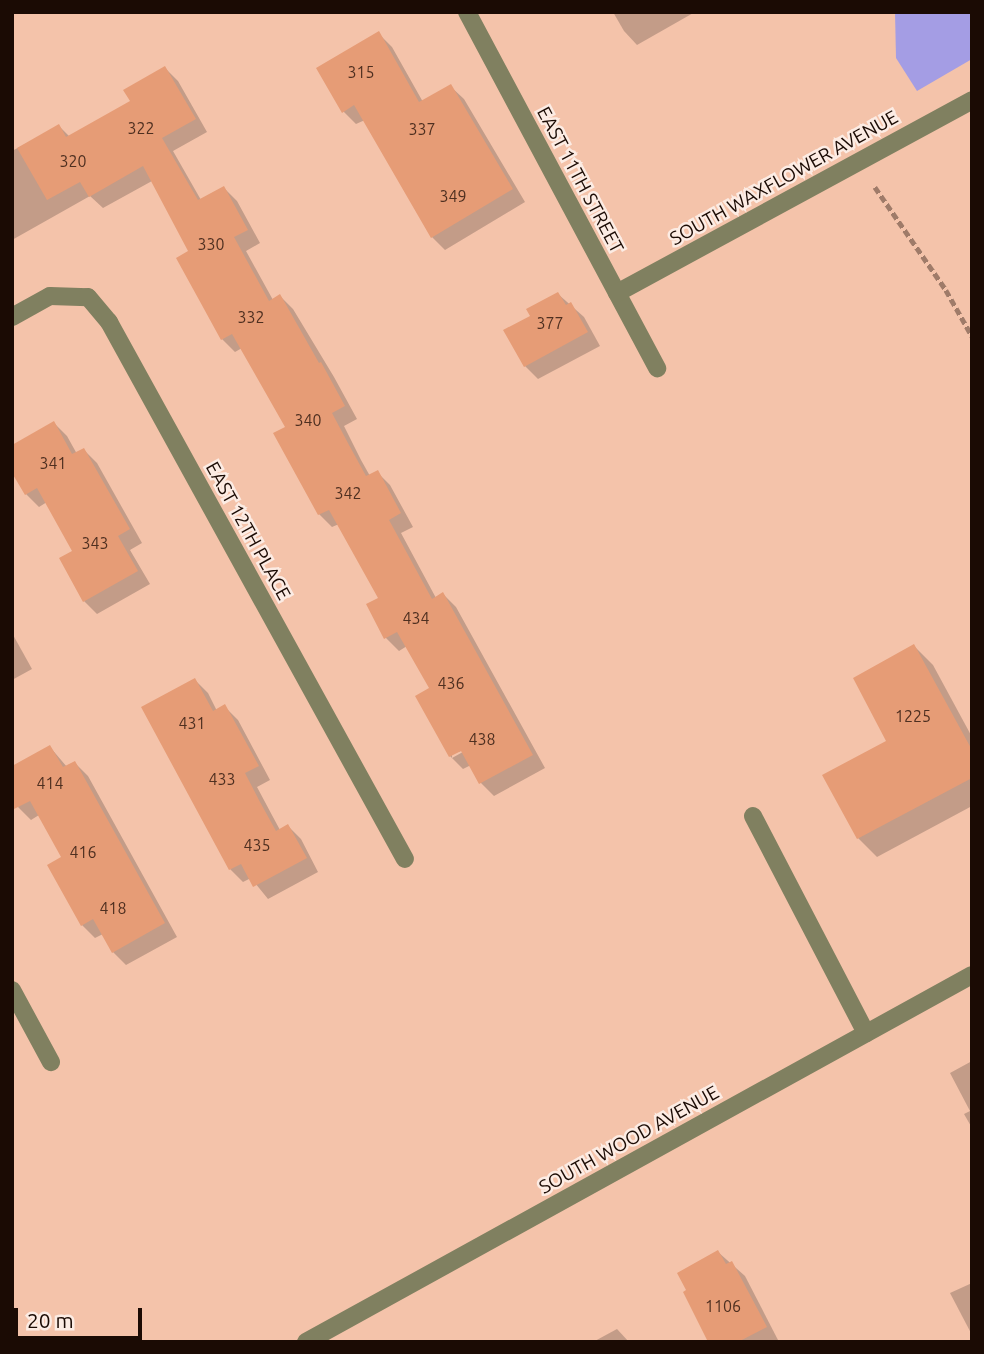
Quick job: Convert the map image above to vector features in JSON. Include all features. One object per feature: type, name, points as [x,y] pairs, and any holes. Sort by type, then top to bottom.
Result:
[{"type":"street","name":"EAST 11TH STREET","points":[[467,12],[657,368]]},
{"type":"street","name":"SOUTH WAXFLOWER AVENUE","points":[[617,293],[972,100]]},
{"type":"street","name":"EAST 12TH PLACE","points":[[12,317],[50,296],[88,297],[109,322],[405,859]]},
{"type":"street","points":[[753,816],[866,1033]]},
{"type":"street","name":"SOUTH WOOD AVENUE","points":[[306,1342],[972,975]]},
{"type":"street","points":[[12,990],[51,1062]]},
{"type":"path","points":[[858,162],[946,290],[972,336]]},
{"type":"shaded area","points":[[895,12],[972,12],[972,59],[917,91],[896,58]]},
{"type":"building","points":[[379,31],[419,102],[451,84],[513,189],[431,238],[354,105],[342,113],[316,68]]},
{"type":"building","points":[[165,66],[196,119],[162,138],[198,200],[224,186],[248,230],[234,237],[269,301],[280,294],[319,363],[321,362],[345,406],[332,413],[366,476],[378,470],[401,513],[389,520],[432,599],[443,592],[533,755],[479,784],[461,751],[449,757],[415,696],[429,688],[397,632],[384,639],[366,604],[378,598],[329,510],[318,515],[273,433],[285,427],[232,334],[221,340],[176,258],[188,251],[143,166],[89,197],[80,182],[47,200],[17,148],[59,124],[66,137],[130,101],[123,90]]},
{"type":"building","points":[[558,292],[566,305],[571,302],[588,332],[524,367],[503,330],[530,316],[526,309]]},
{"type":"building","points":[[54,421],[72,454],[84,448],[130,529],[118,536],[138,571],[83,602],[59,558],[72,551],[37,488],[25,495],[12,473],[12,445]]},
{"type":"building","points":[[914,644],[972,750],[972,778],[857,839],[822,775],[886,741],[853,678]]},
{"type":"building","points":[[195,678],[213,711],[225,704],[259,766],[245,773],[276,831],[288,824],[307,858],[253,887],[241,864],[229,870],[141,707]]},
{"type":"building","points":[[50,745],[63,767],[75,761],[165,923],[112,953],[93,919],[81,926],[47,865],[61,857],[30,801],[12,810],[12,766]]},
{"type":"building","points":[[718,1250],[726,1264],[732,1261],[767,1327],[738,1342],[708,1342],[683,1292],[686,1290],[677,1273]]}]
